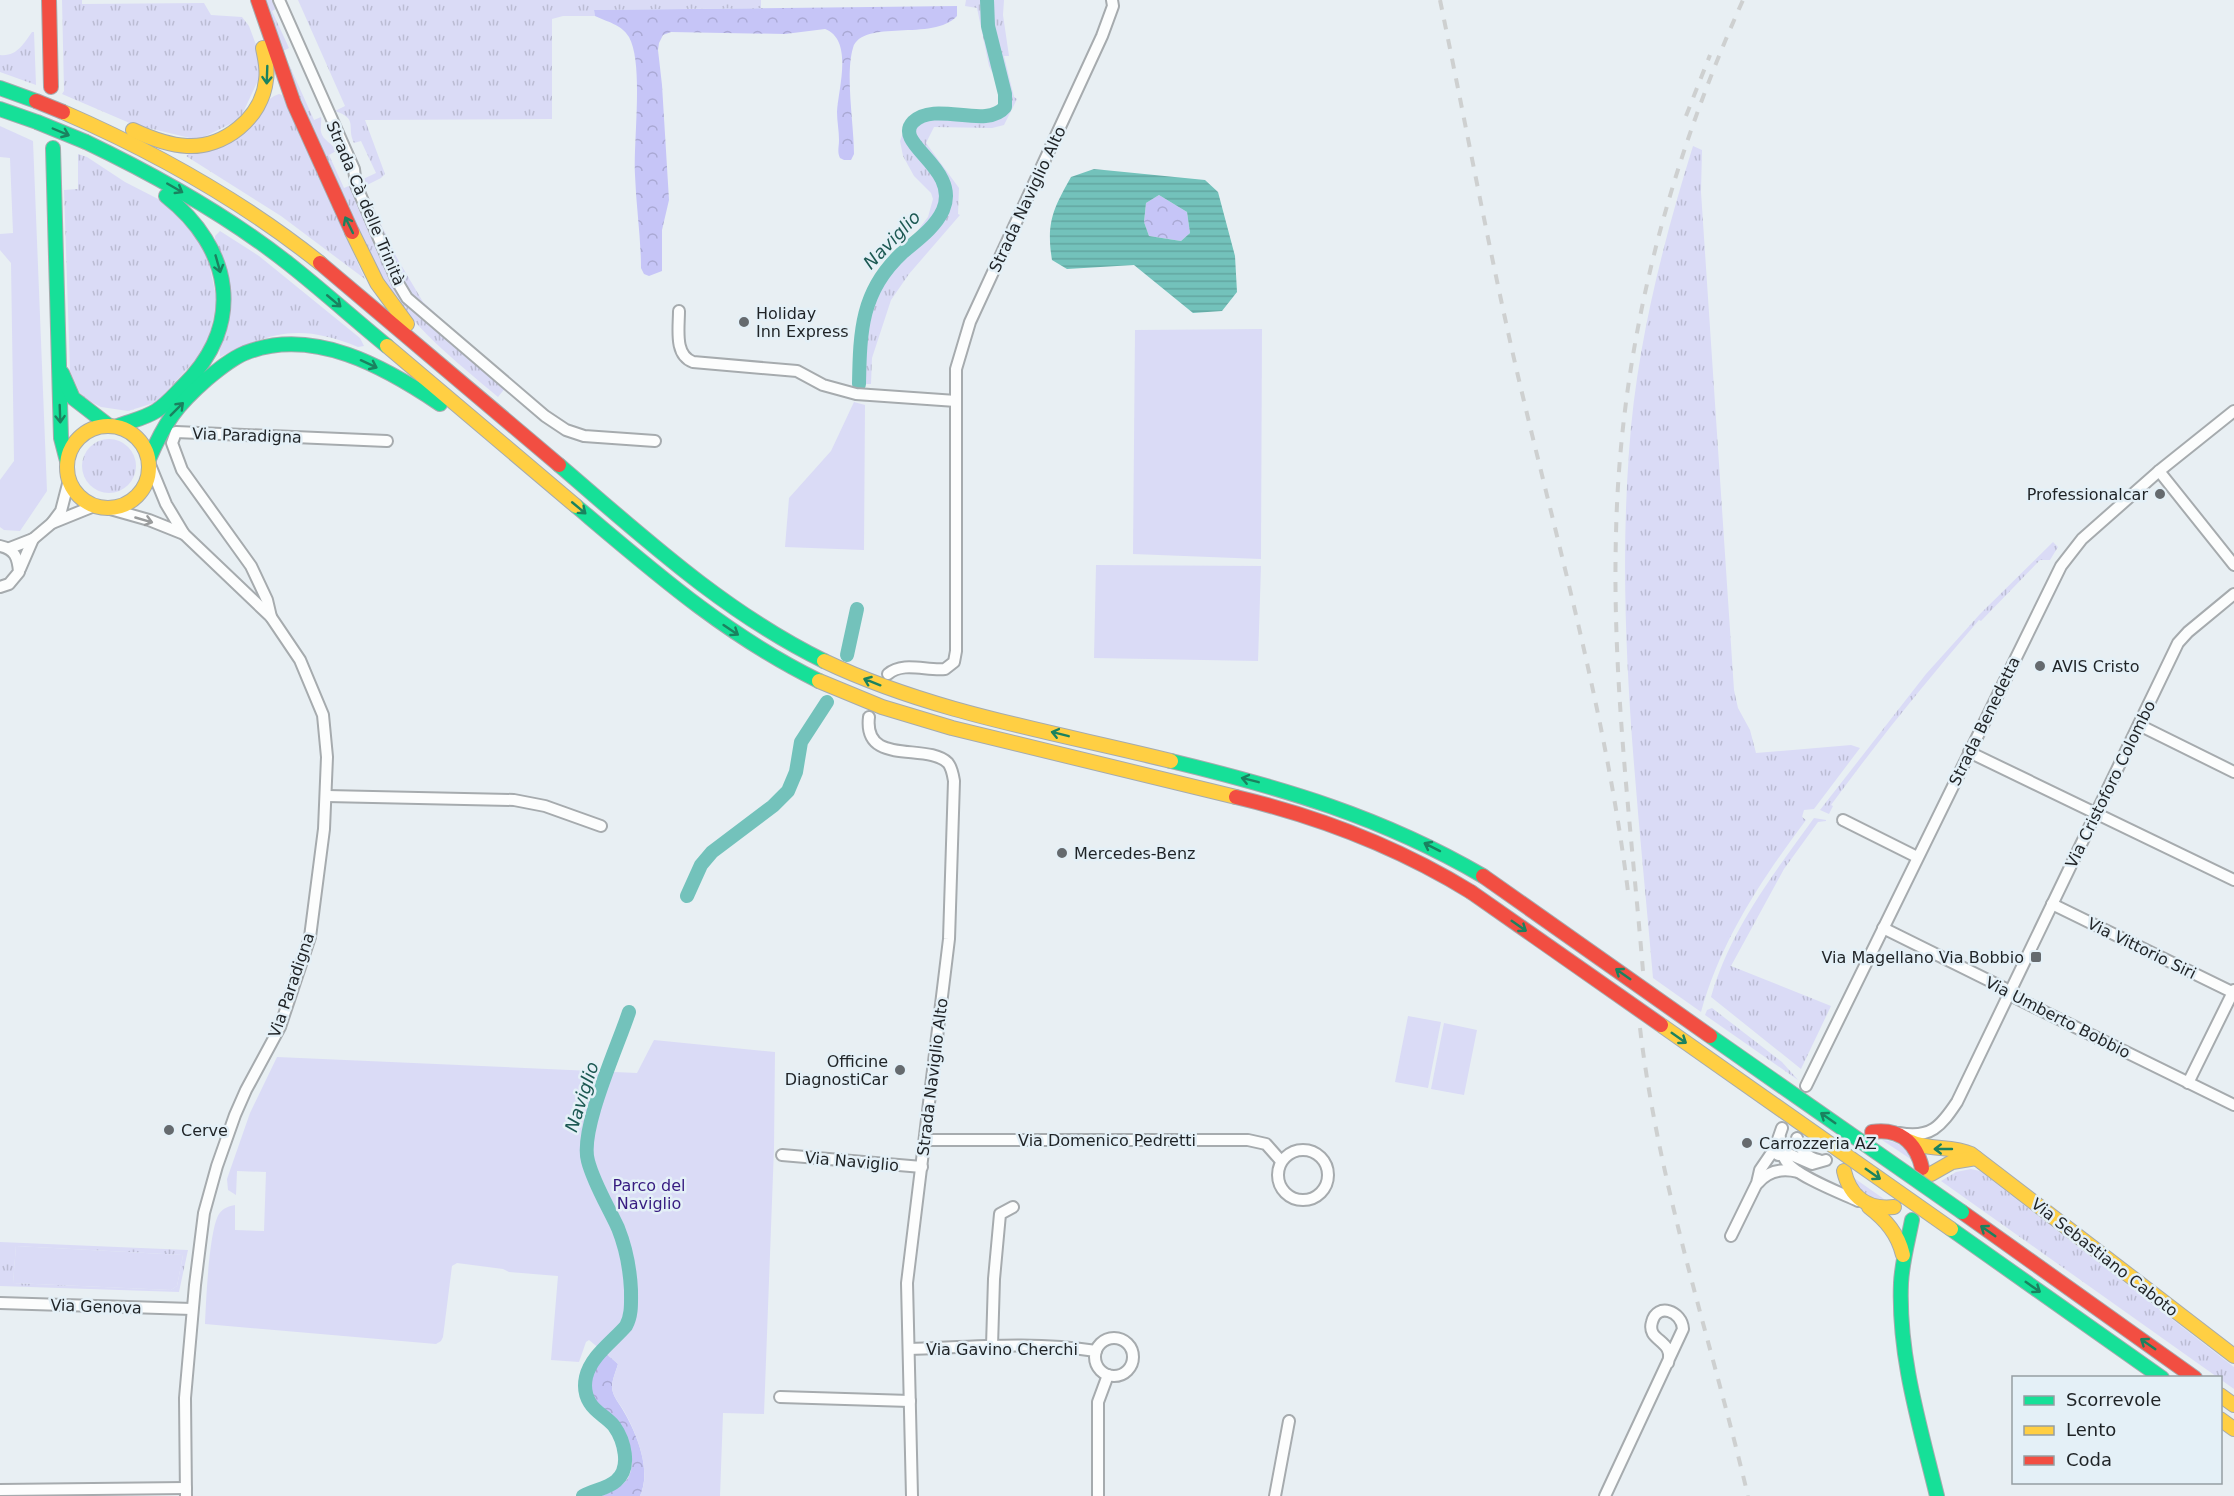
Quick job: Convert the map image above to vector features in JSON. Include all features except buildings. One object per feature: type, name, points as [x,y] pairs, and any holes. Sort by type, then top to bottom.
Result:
[{"type":"main road","points":[[49,0],[51,87]]},
{"type":"main road","points":[[0,88],[36,97],[170,143],[185,146],[202,145],[225,137],[237,129],[253,112],[261,101],[267,84],[266,58],[244,0]]},
{"type":"main road","points":[[258,0],[306,133],[377,283],[406,324],[474,385],[501,416]]},
{"type":"main road","points":[[63,106],[161,158],[262,219],[320,263],[716,596],[777,637],[831,664],[892,690],[942,705],[1264,783],[1328,802],[1409,836],[1483,876],[2195,1376]]},
{"type":"main road","points":[[0,109],[86,142],[183,193],[266,247],[312,282],[668,583],[715,619],[783,662],[841,691],[939,725],[1307,816],[1403,854],[1471,892],[2161,1376]]},
{"type":"main road","points":[[67,461],[72,447],[81,435],[93,428],[113,426],[159,409],[202,366],[219,332],[223,291],[213,251],[193,218],[176,203],[86,142]]},
{"type":"main road","name":"Via Paradigna","points":[[53,148],[61,438],[69,480],[84,500],[98,506]]},
{"type":"main road","points":[[98,506],[117,507],[130,502],[141,492],[148,479],[149,462],[167,419],[202,384],[244,353],[277,346],[320,346],[368,363],[428,395],[556,489]]},
{"type":"main road","name":"Via Paradigna","points":[[59,366],[73,398],[113,426],[132,433],[143,444],[149,462]]},
{"type":"main road","points":[[1872,1132],[1882,1130],[1895,1132]]},
{"type":"main road","name":"Via Sebastiano Caboto","points":[[1895,1132],[1923,1148],[1964,1150],[1991,1167],[2234,1356]]},
{"type":"main road","points":[[1910,1141],[1919,1154],[1926,1171],[1950,1162],[1976,1158]]},
{"type":"main road","points":[[1844,1171],[1849,1189],[1862,1203],[1890,1225],[1902,1247],[1900,1290],[1903,1343],[1937,1496]]},
{"type":"main road","points":[[1862,1203],[1881,1208],[1894,1207]]},
{"type":"main road","points":[[1903,1255],[1909,1241],[1912,1220]]},
{"type":"street","name":"Strada Cà delle Trinità","points":[[279,0],[354,169],[356,185],[398,283],[407,298],[530,405],[566,430],[594,437],[654,441]]},
{"type":"street","name":"Strada Naviglio Alto","points":[[888,674],[893,670],[903,668],[945,669],[951,666],[955,659],[956,369],[970,322],[1102,36],[1113,6],[1112,0]]},
{"type":"street","points":[[678,311],[680,350],[685,358],[693,363],[797,371],[823,385],[856,394],[956,401]]},
{"type":"street","name":"Strada Benedetta","points":[[1806,1086],[2050,586],[2066,559],[2082,538],[2159,471],[2234,411]]},
{"type":"street","name":"Via Paradigna","points":[[271,617],[267,600],[251,566],[182,470],[172,443],[176,432],[387,441]]},
{"type":"street","name":"Via Paradigna","points":[[149,462],[166,504],[184,534],[271,617],[300,660],[322,715],[327,757],[324,836],[310,937],[280,1027],[240,1102],[215,1173],[204,1213],[192,1309],[184,1421],[186,1492]]},
{"type":"street","points":[[2159,471],[2234,565]]},
{"type":"street","points":[[0,587],[9,584],[19,572],[33,539],[52,523],[61,511],[69,480]]},
{"type":"street","points":[[52,523],[98,506]]},
{"type":"street","name":"Via Paradigna","points":[[98,506],[149,520],[184,534]]},
{"type":"street","points":[[3,546],[33,539]]},
{"type":"street","points":[[3,546],[18,559],[19,572]]},
{"type":"street","name":"Via Cristoforo Colombo","points":[[1895,1132],[1914,1134],[1929,1132],[1942,1124],[1952,1110],[2180,640],[2234,594]]},
{"type":"street","name":"Strada Naviglio Alto","points":[[869,717],[870,732],[879,744],[892,750],[943,760],[951,767],[953,776],[949,939],[908,1283],[912,1496]]},
{"type":"street","points":[[2139,725],[2234,772]]},
{"type":"street","points":[[1969,752],[2234,880]]},
{"type":"street","points":[[327,796],[514,800],[545,806],[601,826]]},
{"type":"street","points":[[1842,820],[1917,857]]},
{"type":"street","name":"Via Vittorio Siri","points":[[2052,904],[2234,992]]},
{"type":"street","name":"Via Umberto Bobbio","points":[[1883,928],[2016,998],[2234,1105]]},
{"type":"street","points":[[2188,1083],[2234,992]]},
{"type":"street","points":[[1731,1236],[1757,1183],[1762,1165],[1775,1148],[1782,1130],[1780,1144],[1789,1164],[1802,1173],[1862,1203]]},
{"type":"street","points":[[1762,1165],[1783,1154],[1792,1155],[1812,1164],[1827,1160],[1816,1159],[1806,1154],[1799,1146],[1797,1138]]},
{"type":"street","name":"Via Domenico Pedretti","points":[[925,1140],[1248,1140],[1266,1144],[1281,1161]]},
{"type":"street","points":[[1300,1149],[1311,1150],[1326,1163],[1329,1173],[1327,1184],[1322,1192],[1306,1200],[1291,1198],[1284,1192],[1277,1178],[1281,1161],[1291,1152],[1300,1149]]},
{"type":"street","name":"Via Naviglio","points":[[782,1155],[922,1167]]},
{"type":"street","points":[[1757,1183],[1768,1174],[1779,1170],[1802,1173]]},
{"type":"street","points":[[992,1346],[994,1279],[1000,1214],[1013,1207]]},
{"type":"street","name":"Via Genova","points":[[0,1303],[192,1309]]},
{"type":"street","points":[[1605,1496],[1668,1363],[1681,1334],[1683,1323],[1677,1314],[1667,1310],[1657,1314],[1651,1328],[1655,1337],[1668,1347],[1668,1363]]},
{"type":"street","points":[[1114,1338],[1124,1341],[1132,1349],[1134,1359],[1130,1368],[1116,1376],[1108,1375],[1096,1364],[1096,1351],[1101,1343],[1114,1338]]},
{"type":"street","name":"Via Gavino Cherchi","points":[[909,1349],[992,1346],[1070,1347],[1096,1351]]},
{"type":"street","points":[[1098,1496],[1098,1402],[1108,1375]]},
{"type":"street","points":[[780,1396],[910,1401]]},
{"type":"street","points":[[1275,1496],[1289,1421]]},
{"type":"street","points":[[0,1490],[186,1492]]},
{"type":"green space","points":[[62,0],[82,0],[82,4],[204,3],[211,15],[242,17],[249,26],[258,50],[262,72],[240,119],[198,140],[132,124],[62,94],[64,91]]},
{"type":"green space","points":[[264,0],[272,0],[276,9],[272,11],[289,48],[283,51],[314,120],[321,117],[322,135],[336,151],[329,155],[344,188],[351,185],[400,295],[506,387],[498,397],[419,326],[404,310],[379,275],[345,208],[315,140]]},
{"type":"green space","points":[[298,0],[761,0],[761,8],[594,10],[595,16],[563,16],[552,19],[552,119],[365,120],[385,174],[363,187],[397,258],[423,302],[533,401],[409,296],[359,181],[376,173],[361,141],[354,143],[349,120],[335,111],[345,106]]},
{"type":"green space","points":[[966,0],[982,0],[984,29],[998,74],[992,72],[989,66],[977,8],[965,6]]},
{"type":"green space","points":[[991,0],[1004,0],[1003,15],[1009,56],[1004,56],[1014,97],[1017,99],[1004,125],[992,128],[934,127],[926,143],[959,188],[958,214],[960,215],[909,274],[891,300],[872,358],[871,384],[865,384],[867,323],[877,289],[894,266],[940,223],[947,211],[950,198],[946,177],[921,147],[914,131],[924,122],[938,119],[1000,118],[1009,109],[1010,94],[990,13]]},
{"type":"green space","points":[[957,6],[957,16],[946,24],[932,28],[870,34],[859,39],[853,48],[850,71],[854,154],[851,160],[840,158],[839,154],[837,112],[842,54],[834,35],[825,29],[785,34],[671,32],[663,35],[658,50],[669,200],[662,230],[662,271],[649,276],[644,274],[641,268],[635,175],[637,84],[633,49],[626,33],[618,26],[595,16],[594,10]]},
{"type":"green space","points":[[34,32],[36,85],[0,72],[0,55],[15,52]]},
{"type":"green space","points":[[279,94],[282,95],[365,279],[281,216],[186,156]]},
{"type":"green space","points":[[0,126],[33,141],[47,491],[20,531],[4,530],[0,527],[0,480],[14,461],[11,263],[0,250],[0,234],[13,233],[10,158],[0,157]]},
{"type":"green space","points":[[903,133],[909,146],[936,173],[941,184],[942,195],[934,215],[908,243],[928,217],[933,199],[931,193],[914,176],[903,156],[900,141]]},
{"type":"green space","points":[[1693,146],[1702,150],[1701,192],[1734,690],[1738,708],[1750,730],[1756,753],[1851,745],[1860,748],[1814,809],[1804,810],[1802,817],[1806,820],[1744,911],[1731,935],[1709,985],[1701,1012],[1653,978],[1630,716],[1625,584],[1629,452],[1638,374],[1661,259]]},
{"type":"green space","points":[[78,154],[164,202],[206,248],[217,301],[207,347],[157,402],[128,411],[101,407],[89,401],[80,393],[70,371],[64,190],[78,189]]},
{"type":"green space","points":[[1159,195],[1187,212],[1190,233],[1181,241],[1149,236],[1144,222],[1146,203]]},
{"type":"green space","points":[[220,231],[259,256],[360,338],[364,346],[358,347],[320,335],[288,334],[256,341],[220,357],[215,236]]},
{"type":"green space","points":[[1262,329],[1261,559],[1133,554],[1135,330]]},
{"type":"green space","points":[[854,402],[865,405],[864,550],[785,547],[789,498],[831,451]]},
{"type":"green space","points":[[109,439],[119,441],[128,447],[134,456],[136,466],[134,476],[128,485],[119,491],[109,493],[99,491],[90,485],[84,476],[82,466],[84,456],[90,447],[99,441]]},
{"type":"green space","points":[[2053,542],[2058,547],[2050,560],[2040,560],[1981,621],[1979,620],[1867,758],[1831,805],[1833,806],[1829,814],[1820,810],[1926,674],[1980,614]]},
{"type":"green space","points":[[1096,565],[1261,566],[1258,661],[1094,658]]},
{"type":"green space","points":[[1814,818],[1826,821],[1818,822],[1784,869],[1731,966],[1831,1006],[1801,1069],[1711,997],[1729,948],[1741,925]]},
{"type":"green space","points":[[1712,1008],[1782,1062],[1798,1080],[1705,1015],[1707,1010]]},
{"type":"green space","points":[[1408,1016],[1441,1022],[1428,1088],[1395,1082]]},
{"type":"green space","points":[[1444,1023],[1477,1030],[1464,1095],[1431,1089]]},
{"type":"green space","name":"Parco del Naviglio","points":[[654,1040],[775,1052],[774,1148],[764,1414],[723,1413],[720,1496],[640,1496],[644,1464],[638,1441],[612,1390],[618,1364],[589,1340],[586,1342],[579,1362],[551,1360],[558,1276],[509,1272],[503,1269],[457,1263],[452,1266],[443,1337],[436,1344],[205,1324],[210,1250],[219,1214],[222,1210],[235,1205],[235,1230],[264,1231],[266,1172],[237,1171],[236,1195],[228,1190],[227,1179],[250,1113],[277,1057],[637,1073]]},
{"type":"green space","points":[[1882,1140],[1900,1146],[1912,1160]]},
{"type":"green space","points":[[1971,1169],[1980,1171],[2234,1367],[2234,1389],[2222,1380],[2222,1376],[2216,1376],[1941,1181],[1956,1172]]},
{"type":"green space","points":[[1854,1178],[1884,1199],[1873,1198],[1865,1194]]},
{"type":"green space","points":[[0,1242],[188,1250],[179,1292],[0,1286]],"holes":[[[16,1246],[183,1255],[177,1286],[171,1290],[13,1283]]]},
{"type":"green space","points":[[16,1246],[183,1255],[177,1286],[171,1290],[13,1283]]},
{"type":"green space","points":[[607,1353],[618,1364],[612,1384],[613,1394],[634,1431],[644,1464],[640,1496],[601,1496],[626,1481],[632,1464],[630,1448],[624,1433],[616,1420],[596,1401],[590,1388],[590,1375]]},
{"type":"shaded area","points":[[1094,169],[1205,180],[1218,192],[1235,256],[1237,292],[1222,311],[1193,313],[1134,265],[1067,269],[1052,260],[1050,236],[1052,217],[1071,177]],"holes":[[[1159,195],[1187,212],[1190,233],[1181,241],[1149,236],[1144,222],[1146,203]]]},
{"type":"waterway","name":"Naviglio","points":[[859,384],[862,329],[878,282],[888,267],[930,228],[943,210],[946,195],[943,182],[911,139],[909,130],[913,122],[922,116],[934,114],[986,116],[1005,107],[1005,94],[988,26],[987,0]]},
{"type":"waterway","name":"Naviglio","points":[[847,655],[857,609]]},
{"type":"waterway","name":"Naviglio","points":[[687,896],[701,865],[712,852],[773,806],[788,791],[796,772],[801,742],[827,702]]},
{"type":"waterway","name":"Naviglio","points":[[583,1496],[616,1481],[624,1469],[625,1462],[625,1454],[618,1432],[592,1406],[585,1390],[586,1377],[592,1362],[626,1326],[631,1300],[630,1274],[623,1243],[594,1178],[588,1161],[587,1147],[594,1109],[629,1012]]},
{"type":"railway","points":[[1440,0],[1507,329],[1581,636],[1609,768],[1629,900]]},
{"type":"railway","points":[[1643,971],[1617,643],[1616,534],[1619,465],[1627,396],[1652,261],[1670,194],[1692,129],[1743,0]]},
{"type":"railway","points":[[1686,116],[1710,55]]},
{"type":"railway","points":[[1640,1028],[1649,1088],[1673,1205],[1748,1496]]},
{"type":"traffic: fast","points":[[0,88],[36,101]]},
{"type":"traffic: fast","points":[[0,109],[37,122]]},
{"type":"traffic: fast","points":[[37,122],[86,142]]},
{"type":"traffic: fast","points":[[86,142],[165,183],[241,229],[301,274],[387,346]]},
{"type":"traffic: fast","points":[[53,148],[61,438],[67,461]]},
{"type":"traffic: fast","points":[[118,426],[156,411],[183,386],[203,362],[216,337],[223,312],[223,287],[217,263],[205,239],[188,217],[166,196]]},
{"type":"traffic: fast","points":[[149,459],[172,415],[196,389],[235,358],[271,346],[296,344],[347,354],[372,364],[440,404]]},
{"type":"traffic: fast","points":[[62,373],[73,398],[108,425]]},
{"type":"traffic: fast","points":[[559,465],[653,546],[718,596],[752,620],[824,661]]},
{"type":"traffic: fast","points":[[576,506],[663,579],[722,623],[753,644],[819,681]]},
{"type":"traffic: fast","points":[[1171,761],[1253,782],[1369,821],[1445,855],[1483,876]]},
{"type":"traffic: fast","points":[[1710,1036],[1962,1212]]},
{"type":"traffic: fast","points":[[1912,1220],[1901,1283],[1903,1337],[1917,1417],[1937,1496]]},
{"type":"traffic: fast","points":[[1951,1229],[2159,1376]]},
{"type":"traffic: slow","points":[[133,130],[159,141],[187,146],[214,142],[227,136],[249,118],[263,94],[267,72],[263,48]]},
{"type":"traffic: slow","points":[[63,112],[131,144],[196,179],[259,218],[320,263]]},
{"type":"traffic: slow","points":[[352,232],[377,283],[407,324]]},
{"type":"traffic: slow","points":[[387,346],[576,506]]},
{"type":"traffic: slow","points":[[108,426],[124,429],[137,438],[146,451],[149,467],[146,483],[137,496],[124,505],[108,508],[92,505],[79,496],[70,483],[67,467],[70,451],[79,438],[92,429],[108,426]]},
{"type":"traffic: slow","points":[[824,661],[865,679],[951,708],[1171,761]]},
{"type":"traffic: slow","points":[[819,681],[882,707],[952,728],[1236,797]]},
{"type":"traffic: slow","points":[[1661,1025],[1951,1229]]},
{"type":"traffic: slow","points":[[1909,1141],[1924,1146],[1971,1154],[2234,1356]]},
{"type":"traffic: slow","points":[[1931,1174],[1952,1162],[1976,1158]]},
{"type":"traffic: slow","points":[[1844,1171],[1851,1188],[1861,1200],[1876,1206],[1894,1207]]},
{"type":"traffic: slow","points":[[1869,1207],[1890,1228],[1898,1240],[1903,1255]]},
{"type":"traffic: slow","points":[[2222,1396],[2234,1405]]},
{"type":"traffic: slow","points":[[2222,1420],[2234,1429]]},
{"type":"traffic: jam","points":[[49,0],[51,87]]},
{"type":"traffic: jam","points":[[258,0],[294,104],[352,232]]},
{"type":"traffic: jam","points":[[36,101],[63,112]]},
{"type":"traffic: jam","points":[[320,263],[559,465]]},
{"type":"traffic: jam","points":[[1236,797],[1298,814],[1358,835],[1415,861],[1471,892]]},
{"type":"traffic: jam","points":[[1483,876],[1710,1036]]},
{"type":"traffic: jam","points":[[1471,892],[1661,1025]]},
{"type":"traffic: jam","points":[[1872,1132],[1890,1132],[1905,1139],[1911,1144],[1922,1168]]},
{"type":"traffic: jam","points":[[1962,1212],[2192,1376]]},
{"type":"place","name":"Holiday Inn Express","points":[[744,322]]},
{"type":"place","name":"Professionalcar","points":[[2160,494]]},
{"type":"place","name":"AVIS Cristo","points":[[2040,666]]},
{"type":"place","name":"Mercedes-Benz","points":[[1062,853]]},
{"type":"place","name":"Via Magellano Via Bobbio","points":[[2036,957]]},
{"type":"place","name":"Officine DiagnostiCar","points":[[900,1070]]},
{"type":"place","name":"Cerve","points":[[169,1130]]},
{"type":"place","name":"Carrozzeria AZ","points":[[1747,1143]]}]
